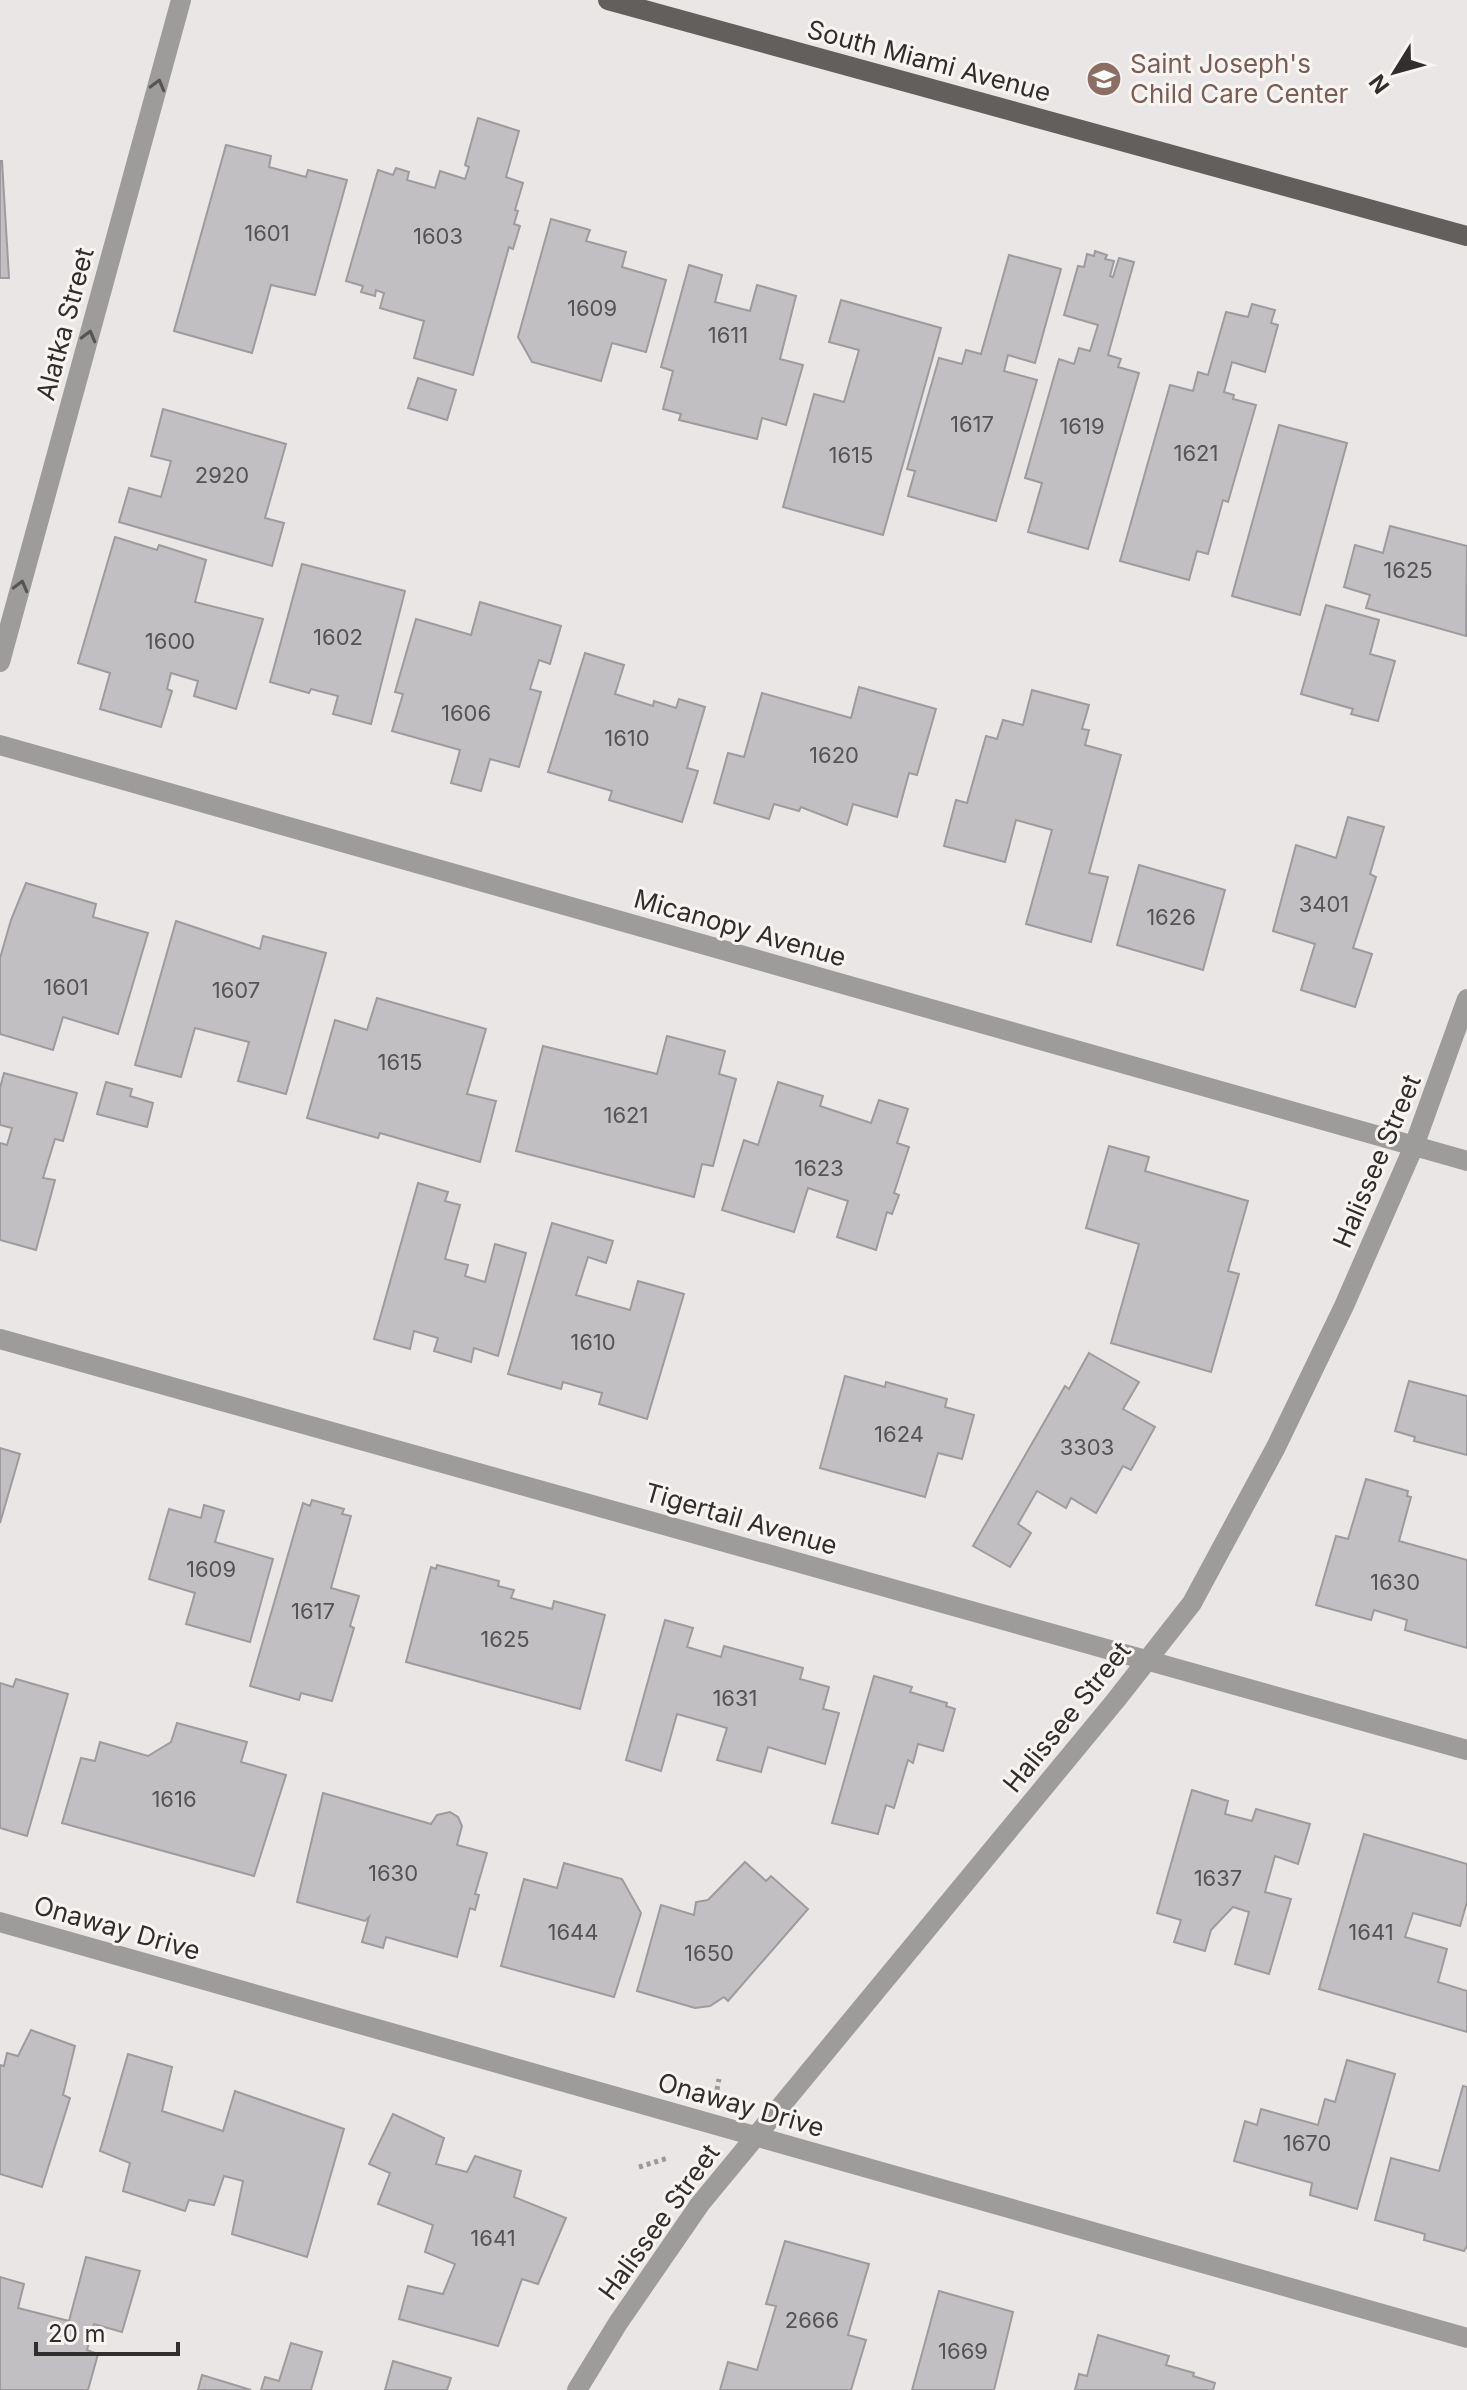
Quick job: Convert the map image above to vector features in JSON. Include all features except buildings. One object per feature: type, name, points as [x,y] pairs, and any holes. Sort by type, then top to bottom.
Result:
[{"type":"main road","name":"South Miami Avenue","points":[[608,0],[1467,236]]},
{"type":"street","name":"Alatka Street","points":[[0,662],[181,0]]},
{"type":"street","name":"Micanopy Avenue","points":[[0,745],[1467,1161]]},
{"type":"street","name":"Halissee Street","points":[[577,2390],[618,2323],[700,2204],[1192,1603],[1276,1447],[1344,1306],[1414,1146],[1467,999]]},
{"type":"street","name":"Tigertail Avenue","points":[[0,1339],[1467,1750]]},
{"type":"street","name":"Onaway Drive","points":[[0,1922],[1467,2338]]},
{"type":"path","points":[[639,2167],[668,2158]]},
{"type":"place","name":"Saint Joseph's Child Care Center","points":[[1104,79]]}]
